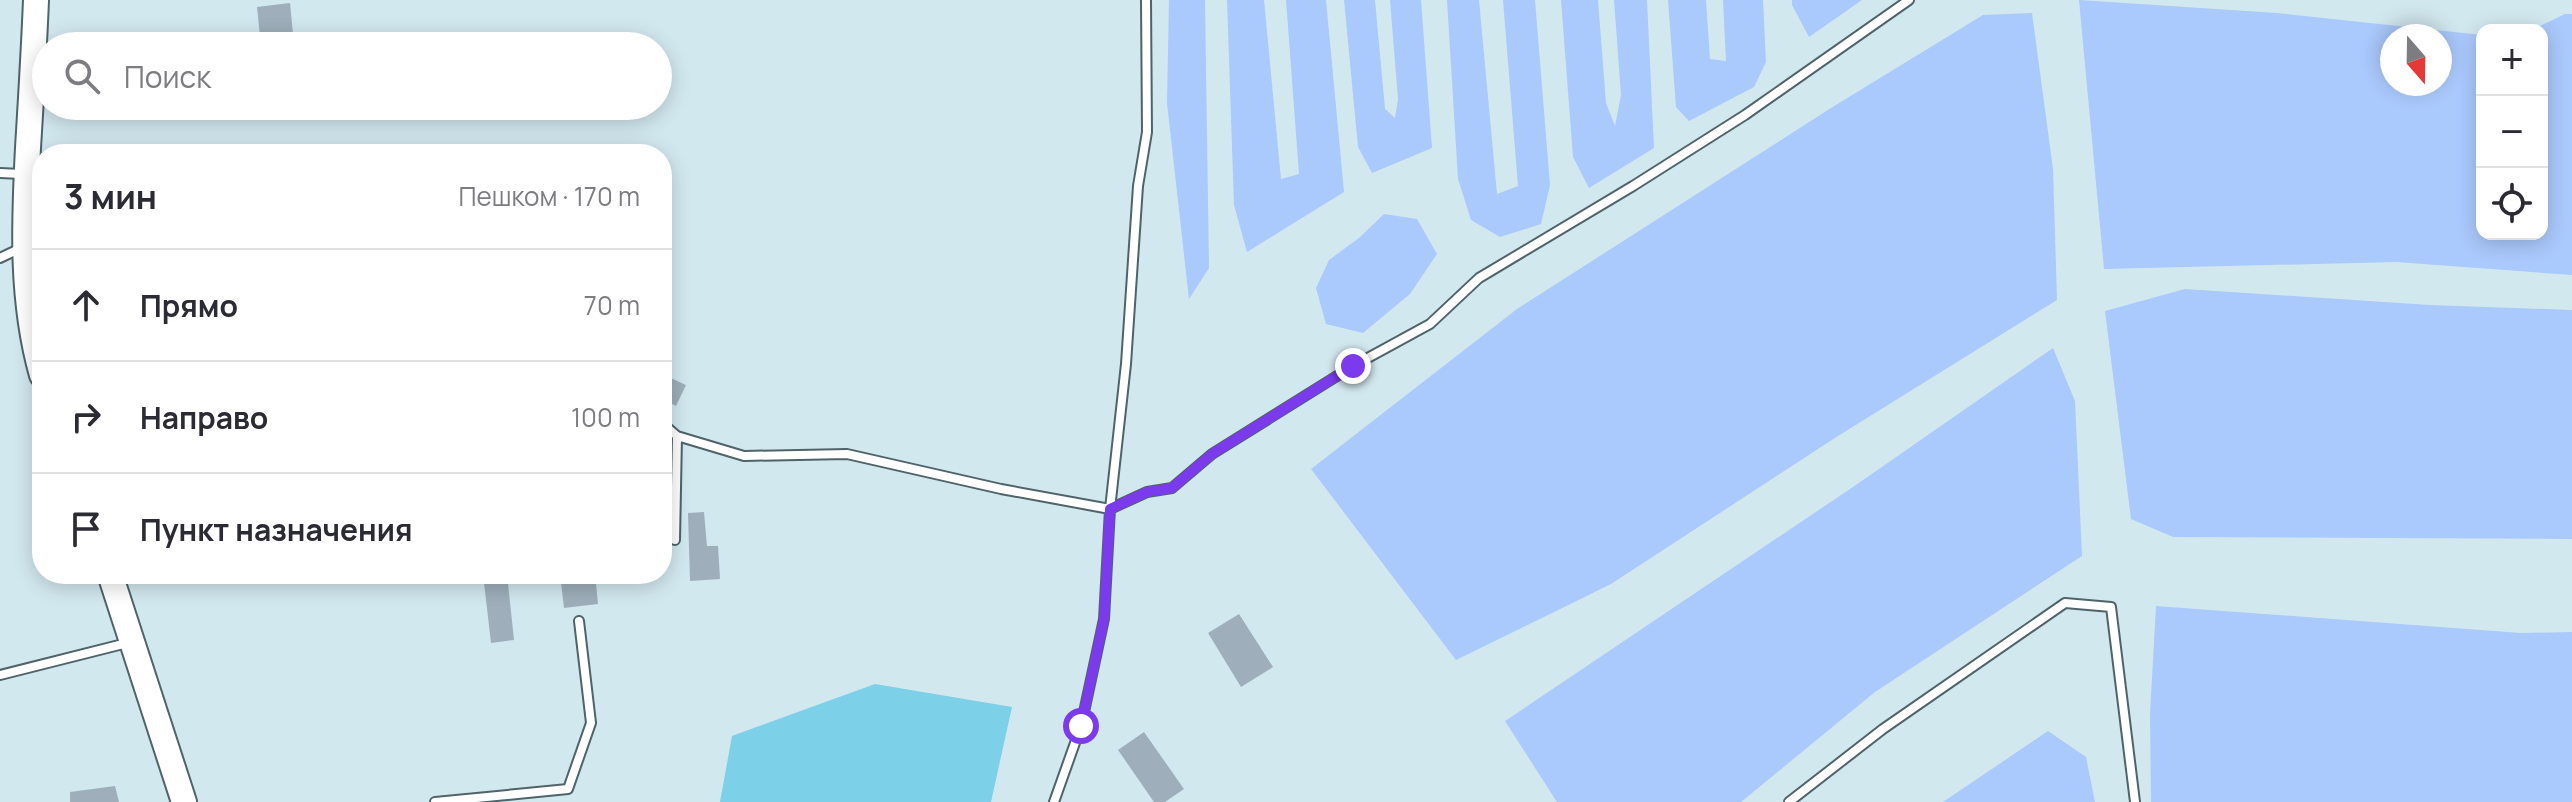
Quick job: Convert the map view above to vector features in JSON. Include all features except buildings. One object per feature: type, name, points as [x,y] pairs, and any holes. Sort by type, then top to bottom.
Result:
[{"type":"main road","points":[[35,32],[36,0]]},
{"type":"main road","points":[[33,120],[33,144]]},
{"type":"main road","points":[[32,187],[25,246],[32,330]]},
{"type":"main road","points":[[113,584],[184,802]]},
{"type":"lane","points":[[1054,802],[1081,726],[1104,619],[1110,509],[1126,364],[1138,186],[1147,132],[1146,0]]},
{"type":"lane","points":[[672,432],[677,436],[744,456],[847,454],[1001,489],[1110,509],[1147,492],[1172,488],[1212,454],[1353,366],[1430,324],[1479,278],[1745,115],[1909,0]]},
{"type":"lane","points":[[0,173],[32,187]]},
{"type":"lane","points":[[0,258],[25,246]]},
{"type":"lane","points":[[675,540],[677,436]]},
{"type":"lane","points":[[1789,802],[1883,729],[2065,603],[2111,607],[2135,802]]},
{"type":"lane","points":[[435,802],[568,789],[591,723],[579,621]]},
{"type":"lane","points":[[0,675],[132,642]]},
{"type":"shaded area","points":[[1169,0],[1205,0],[1209,268],[1189,299],[1167,103]]},
{"type":"shaded area","points":[[1227,0],[1264,0],[1281,179],[1299,174],[1286,0],[1326,0],[1344,192],[1247,252],[1234,205]]},
{"type":"shaded area","points":[[1344,0],[1375,0],[1385,109],[1395,118],[1398,99],[1390,0],[1421,0],[1432,148],[1372,173],[1358,147]]},
{"type":"shaded area","points":[[1447,0],[1479,0],[1497,194],[1518,186],[1503,0],[1535,0],[1550,185],[1541,224],[1500,237],[1471,220],[1458,179]]},
{"type":"shaded area","points":[[1561,0],[1598,0],[1606,103],[1615,126],[1621,95],[1614,0],[1647,0],[1654,148],[1589,188],[1573,157]]},
{"type":"shaded area","points":[[1668,0],[1706,0],[1710,59],[1726,61],[1723,0],[1763,0],[1766,62],[1754,87],[1689,121],[1676,107]]},
{"type":"shaded area","points":[[1792,0],[1862,0],[1809,37]]},
{"type":"shaded area","points":[[2079,0],[2277,13],[2380,24],[2380,96],[2452,96],[2452,32],[2476,34],[2476,240],[2548,240],[2548,24],[2544,24],[2572,14],[2572,275],[2396,262],[2104,269]]},
{"type":"shaded area","points":[[2032,13],[2053,169],[2057,300],[1838,436],[1611,584],[1456,660],[1311,469],[1517,309],[1831,108],[1983,15]]},
{"type":"shaded area","points":[[1384,214],[1417,219],[1437,254],[1410,294],[1363,333],[1326,324],[1316,288],[1329,260]]},
{"type":"shaded area","points":[[2185,289],[2430,305],[2572,310],[2572,539],[2173,537],[2131,519],[2105,311]]},
{"type":"shaded area","points":[[2053,348],[2075,401],[2082,556],[1875,692],[1741,802],[1557,802],[1505,721]]},
{"type":"shaded area","points":[[2156,606],[2521,633],[2572,632],[2572,802],[2151,802],[2150,714]]},
{"type":"shaded area","points":[[875,684],[1012,707],[991,802],[720,802],[732,736]]},
{"type":"shaded area","points":[[2048,731],[2086,757],[2095,802],[1943,802]]},
{"type":"route","points":[[1081,726],[1104,619],[1110,509],[1147,492],[1172,488],[1212,454],[1353,366]]}]
